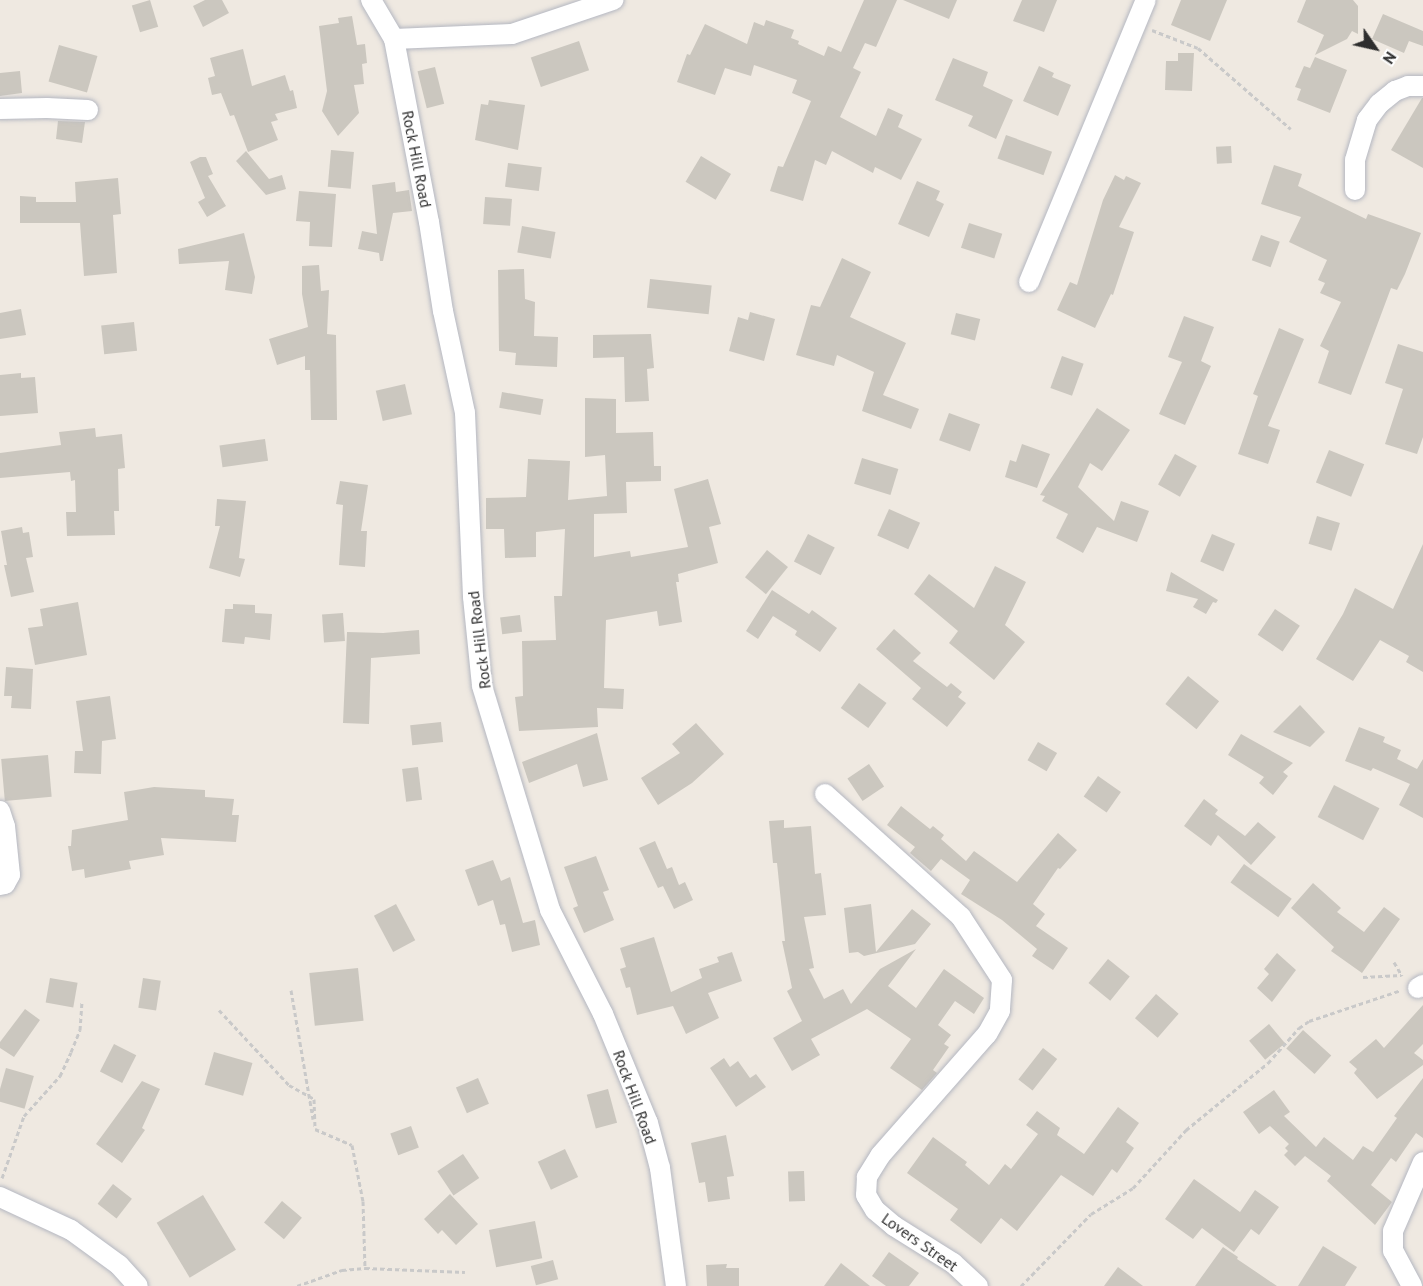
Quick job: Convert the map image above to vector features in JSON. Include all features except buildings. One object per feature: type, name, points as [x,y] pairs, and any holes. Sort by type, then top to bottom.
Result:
[{"type":"street","name":"Rock Hill Road","points":[[371,0],[394,39],[429,222],[443,311],[465,413],[472,597],[482,686],[550,910],[603,1014],[648,1123],[660,1168],[676,1286]]},
{"type":"street","points":[[394,39],[512,34],[613,0]]},
{"type":"street","points":[[1029,282],[1146,0]]},
{"type":"street","points":[[1355,190],[1355,160],[1367,120],[1379,104],[1395,91],[1408,86],[1423,86]]},
{"type":"street","points":[[0,109],[88,110]]},
{"type":"street","name":"Lovers Street","points":[[825,794],[961,917],[1002,980],[1000,1011],[987,1034],[880,1156],[867,1177],[867,1195],[874,1210],[894,1226],[952,1263],[978,1286]]},
{"type":"street","points":[[0,811],[5,826],[10,875],[5,884],[0,885]]},
{"type":"street","points":[[1412,1286],[1393,1251],[1393,1231],[1423,1162]]},
{"type":"street","points":[[0,1197],[71,1230],[119,1265],[138,1286]]},
{"type":"path","points":[[1136,23],[1198,48],[1291,129]]},
{"type":"path","points":[[1362,977],[1401,975]]},
{"type":"path","points":[[1021,1286],[1092,1214],[1133,1188],[1186,1130],[1268,1063],[1299,1028],[1309,1021],[1397,990],[1420,987]]},
{"type":"path","points":[[291,990],[315,1129]]},
{"type":"path","points":[[0,1182],[24,1116],[60,1076],[71,1052],[80,1030],[82,1001]]},
{"type":"path","points":[[219,1010],[289,1085],[314,1099],[315,1129]]},
{"type":"path","points":[[315,1129],[352,1145],[363,1202],[365,1268]]},
{"type":"path","points":[[297,1286],[342,1270],[365,1268],[465,1272]]}]
